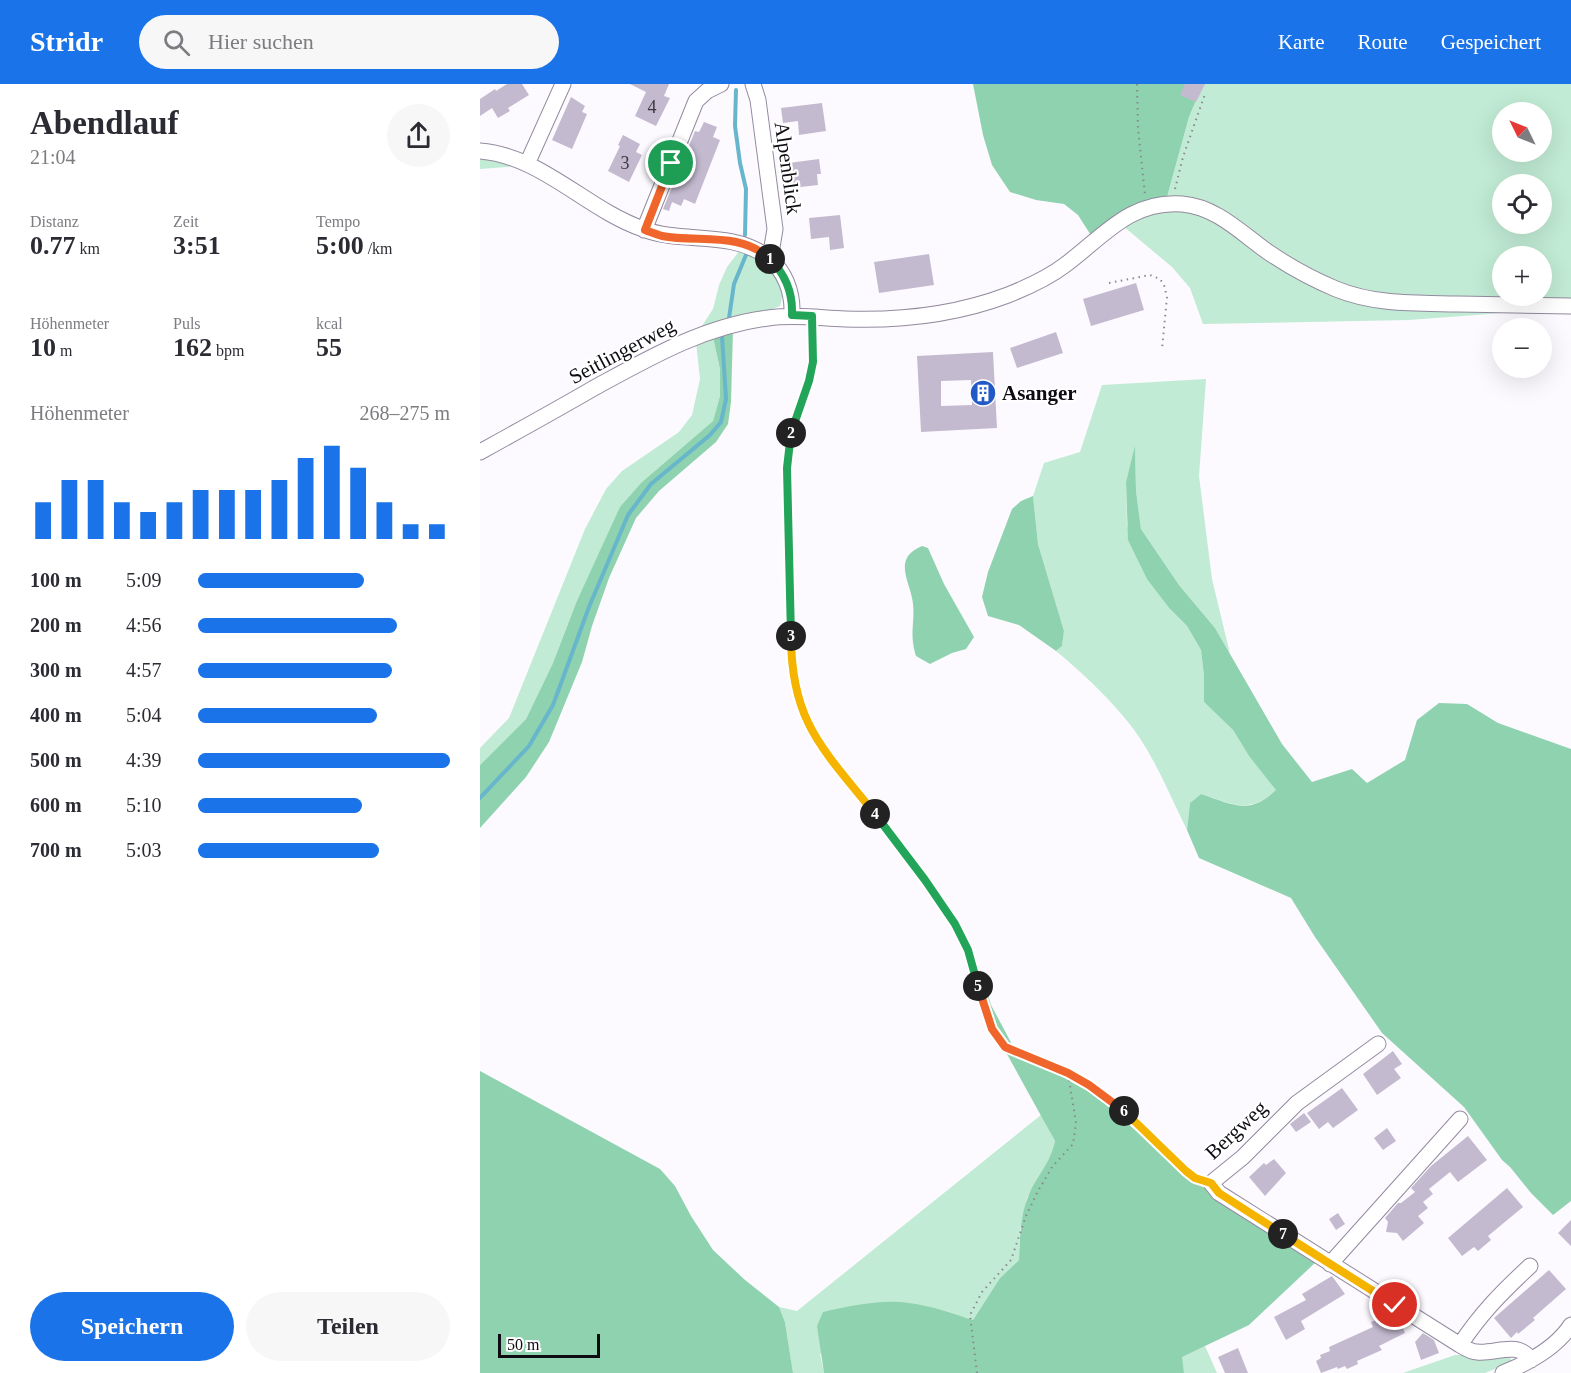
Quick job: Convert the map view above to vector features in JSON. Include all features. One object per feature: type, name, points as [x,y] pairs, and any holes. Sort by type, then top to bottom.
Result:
[{"type":"street","points":[[527,164],[563,84]]},
{"type":"street","points":[[645,230],[696,101],[707,91],[721,84]]},
{"type":"street","name":"Alpenblick","points":[[753,84],[758,100],[775,229],[772,247],[766,256]]},
{"type":"street","points":[[480,151],[512,157],[527,164],[606,213],[645,230],[663,236],[729,240],[750,247],[766,256],[781,270],[793,301],[792,315]]},
{"type":"street","points":[[1146,207],[1172,203],[1205,208],[1230,223],[1292,268],[1338,290],[1361,297],[1389,302],[1571,306]]},
{"type":"street","name":"Seitlingerweg","points":[[480,452],[629,369],[700,335],[747,321],[792,315],[881,320],[947,313],[975,306],[1037,282],[1063,267],[1131,214],[1146,207]]},
{"type":"street","name":"Bergweg","points":[[1378,1044],[1297,1103],[1243,1157],[1211,1183],[1219,1193],[1460,1346],[1478,1352],[1509,1348],[1520,1350],[1526,1353],[1530,1360]]},
{"type":"street","points":[[1330,1264],[1460,1119]]},
{"type":"street","points":[[1460,1346],[1498,1294],[1530,1266]]},
{"type":"street","points":[[1503,1373],[1530,1360],[1558,1340],[1571,1325]]},
{"type":"path","points":[[1137,84],[1138,128],[1146,207]]},
{"type":"path","points":[[1172,203],[1183,157],[1205,94]]},
{"type":"path","points":[[1109,283],[1150,275],[1160,279],[1167,297],[1162,349]]},
{"type":"path","points":[[812,316],[813,362],[809,381],[790,435],[787,468],[791,662],[800,707],[818,741],[889,831],[955,924],[968,950],[992,1029],[1005,1047],[1068,1073],[1089,1085],[1124,1112],[1186,1171],[1195,1178],[1211,1183]]},
{"type":"path","points":[[977,1373],[970,1315],[982,1292],[1011,1260],[1026,1216],[1052,1167],[1073,1144],[1076,1123],[1068,1073]]},
{"type":"green space","points":[[973,84],[1203,84],[1189,117],[1167,197],[1092,237],[1078,215],[1064,204],[1036,200],[1010,192],[992,165],[983,135]]},
{"type":"green space","points":[[1203,84],[1571,84],[1571,301],[1552,301],[1552,246],[1492,246],[1492,300],[1420,299],[1358,293],[1167,197],[1189,117]]},
{"type":"green space","points":[[480,156],[519,166],[480,169]]},
{"type":"green space","points":[[1175,208],[1207,215],[1327,293],[1529,311],[1409,320],[1203,324],[1190,288],[1172,267],[1123,226],[1137,216]]},
{"type":"green space","points":[[740,250],[766,264],[778,277],[782,295],[780,306],[700,329],[713,309],[719,285],[727,267]]},
{"type":"green space","points":[[733,330],[731,402],[728,424],[716,442],[659,491],[636,518],[609,578],[582,662],[549,742],[526,777],[480,828],[480,765],[526,719],[553,663],[576,603],[620,507],[642,482],[713,421],[720,396],[720,369],[713,337]]},
{"type":"green space","points":[[713,337],[720,369],[720,396],[713,421],[642,482],[598,558],[526,719],[480,765],[480,748],[509,718],[585,529],[606,489],[622,471],[679,432],[692,415],[700,379],[696,342]]},
{"type":"green space","points":[[1206,379],[1199,476],[1212,579],[1230,654],[1215,628],[1179,585],[1141,529],[1136,491],[1135,449],[1126,482],[1127,526],[1170,609],[1187,626],[1201,650],[1204,702],[1233,730],[1249,756],[1277,790],[1258,803],[1249,805],[1232,804],[1201,794],[1190,803],[1187,830],[1143,742],[1099,690],[1056,651],[1062,646],[1064,631],[1038,544],[1033,496],[1044,463],[1080,452],[1102,385]]},
{"type":"green space","points":[[1135,446],[1136,491],[1141,529],[1179,585],[1215,628],[1282,744],[1312,782],[1352,769],[1367,783],[1405,760],[1417,720],[1439,703],[1467,704],[1498,723],[1571,749],[1571,1201],[1553,1215],[1502,1160],[1464,1107],[1382,1033],[1315,937],[1291,898],[1199,858],[1187,830],[1190,803],[1201,794],[1231,804],[1249,805],[1266,798],[1276,790],[1249,756],[1233,730],[1204,702],[1201,650],[1187,626],[1170,609],[1147,579],[1128,540],[1126,482]]},
{"type":"green space","points":[[1033,496],[1038,544],[1064,631],[1062,646],[1056,651],[1019,625],[988,616],[982,597],[988,572],[1012,509],[1021,501]]},
{"type":"green space","points":[[922,546],[928,548],[944,584],[974,637],[966,649],[930,664],[916,656],[913,641],[912,596],[905,572],[907,557]]},
{"type":"green space","points":[[976,964],[981,972],[991,1005],[1014,1048],[1025,1058],[1095,1095],[1194,1181],[1317,1261],[1249,1325],[1182,1357],[1184,1373],[824,1373],[817,1326],[823,1312],[866,1304],[898,1302],[917,1304],[973,1320],[1000,1278],[1019,1260],[1025,1204],[1050,1157],[1055,1141],[997,1036],[984,1000]]},
{"type":"green space","points":[[480,1071],[660,1169],[675,1186],[713,1250],[779,1307],[785,1322],[793,1373],[480,1373]]},
{"type":"green space","points":[[1041,1115],[1055,1141],[1052,1156],[1027,1198],[1020,1230],[1019,1260],[1000,1278],[973,1320],[907,1303],[820,1354],[824,1373],[793,1373],[785,1322],[779,1307],[797,1311]]},
{"type":"green space","points":[[1205,1346],[1217,1373],[1184,1373],[1181,1357]]},
{"type":"green space","points":[[1455,1355],[1508,1355],[1511,1359],[1510,1363],[1485,1373],[1403,1373]]},
{"type":"building","points":[[507,84],[522,84],[529,95],[508,108],[510,111],[498,118],[492,108],[480,116],[480,99]]},
{"type":"building","points":[[630,84],[669,84],[664,96],[670,98],[656,126],[635,116],[646,92]]},
{"type":"building","points":[[1185,84],[1205,84],[1196,102],[1180,95]]},
{"type":"building","points":[[571,97],[585,106],[582,112],[587,114],[572,149],[552,140]]},
{"type":"building","points":[[822,103],[826,131],[799,135],[798,121],[783,123],[781,108]]},
{"type":"building","points":[[704,122],[717,127],[713,137],[720,140],[695,204],[684,199],[681,206],[672,202],[669,211],[663,209],[695,131],[699,132]]},
{"type":"building","points":[[623,135],[640,144],[636,152],[642,155],[629,182],[608,171]]},
{"type":"building","points":[[819,159],[821,174],[817,174],[818,185],[792,188],[791,178],[783,179],[781,164]]},
{"type":"building","points":[[840,215],[844,248],[830,250],[829,237],[811,239],[809,218]]},
{"type":"building","points":[[929,254],[934,285],[879,293],[874,262]]},
{"type":"building","points":[[1136,283],[1144,310],[1091,326],[1083,299]]},
{"type":"building","points":[[1056,332],[1063,353],[1017,368],[1010,348]]},
{"type":"building","name":"Asanger","points":[[993,352],[997,428],[921,432],[917,356]],"holes":[[[971,380],[972,405],[941,406],[941,381]]]},
{"type":"building","points":[[1393,1051],[1402,1064],[1394,1069],[1401,1078],[1377,1095],[1363,1074]]},
{"type":"building","points":[[1342,1088],[1358,1110],[1333,1128],[1328,1122],[1319,1129],[1307,1113]]},
{"type":"building","points":[[1304,1113],[1311,1122],[1296,1132],[1290,1124]]},
{"type":"building","points":[[1387,1128],[1396,1141],[1383,1150],[1374,1138]]},
{"type":"building","points":[[1468,1136],[1487,1160],[1458,1182],[1450,1172],[1429,1189],[1433,1194],[1423,1202],[1428,1208],[1418,1216],[1424,1223],[1403,1241],[1397,1233],[1386,1232],[1388,1222],[1385,1218],[1398,1203],[1415,1192],[1411,1188],[1431,1166]]},
{"type":"building","points":[[1274,1159],[1286,1173],[1265,1196],[1249,1177],[1264,1163],[1266,1165]]},
{"type":"building","points":[[1507,1188],[1523,1207],[1488,1236],[1491,1240],[1478,1251],[1474,1247],[1462,1256],[1448,1238]]},
{"type":"building","points":[[1338,1213],[1345,1224],[1336,1230],[1329,1219]]},
{"type":"building","points":[[1571,1220],[1571,1246],[1558,1233]]},
{"type":"building","points":[[1549,1270],[1566,1289],[1533,1318],[1535,1320],[1511,1338],[1494,1318]]},
{"type":"building","points":[[1332,1276],[1345,1294],[1301,1321],[1305,1329],[1286,1340],[1274,1317],[1306,1300],[1302,1294]]},
{"type":"building","points":[[1393,1314],[1399,1318],[1405,1333],[1379,1346],[1382,1350],[1357,1361],[1358,1364],[1347,1369],[1345,1366],[1338,1369],[1337,1367],[1321,1373],[1316,1361],[1321,1358],[1320,1355],[1330,1351],[1329,1347],[1373,1327],[1371,1322]]},
{"type":"building","points":[[1423,1333],[1434,1340],[1439,1353],[1421,1360],[1415,1342]]},
{"type":"building","points":[[1238,1348],[1248,1373],[1225,1373],[1218,1357]]},
{"type":"waterway","points":[[736,90],[735,126],[746,189],[745,235]]},
{"type":"waterway","points":[[729,318],[734,284],[746,255]]},
{"type":"waterway","points":[[480,798],[529,746],[553,705],[589,607],[628,515],[651,484],[710,435],[721,422],[726,399],[722,336]]},
{"type":"place","name":"Asanger","points":[[983,393]]},
{"type":"route","points":[[671,163],[645,230],[663,236],[729,240],[750,247],[766,256],[781,270],[793,301],[792,315],[812,316],[813,362],[809,381],[790,435],[787,468],[791,662],[795,688],[808,726],[818,741],[889,831],[955,924],[968,950],[992,1029],[1005,1047],[1049,1064],[1089,1085],[1116,1104],[1195,1178],[1211,1183],[1219,1193],[1395,1305]]}]
